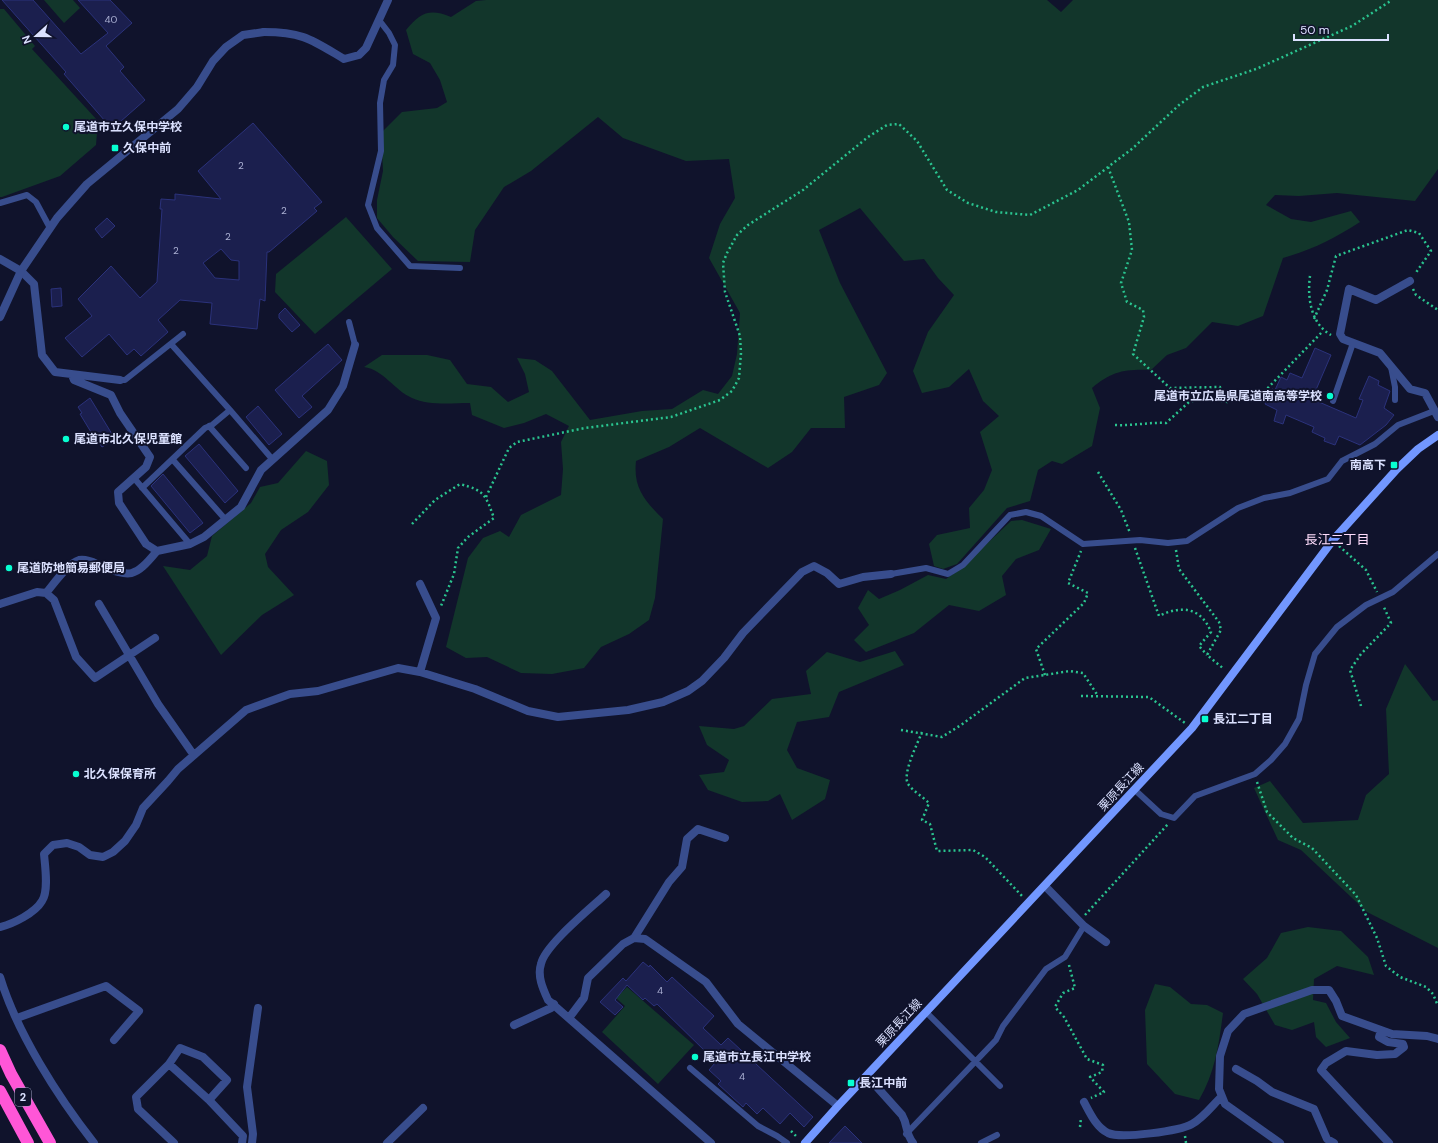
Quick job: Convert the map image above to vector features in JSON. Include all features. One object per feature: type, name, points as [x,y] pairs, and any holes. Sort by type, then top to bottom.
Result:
[{"type":"highway","name":"2","points":[[0,1050],[10,1074],[50,1143]]},
{"type":"highway","name":"2","points":[[0,1091],[28,1143]]},
{"type":"main road","name":"栗原長江線","points":[[805,1143],[1192,728],[1333,540],[1397,469],[1418,449],[1438,435]]},
{"type":"street","points":[[0,317],[21,271],[50,228],[87,184],[178,109],[197,87],[213,60],[226,47],[243,35],[264,32],[289,32],[308,37],[344,59],[359,55],[366,48],[388,0]]},
{"type":"street","points":[[0,259],[21,271],[34,284],[42,355],[55,372],[120,380]]},
{"type":"street","points":[[1410,281],[1376,300],[1350,289],[1340,334],[1343,339],[1380,353],[1410,389],[1425,394],[1436,414]]},
{"type":"street","points":[[46,593],[69,566],[78,560],[90,561],[123,574],[132,573],[143,568],[157,551],[190,544],[204,537],[241,507],[261,470],[328,410],[343,386],[354,345]]},
{"type":"street","points":[[72,375],[74,380],[111,395],[120,413],[150,457],[146,467],[118,492],[119,503],[146,544],[157,551]]},
{"type":"street","points":[[0,927],[12,924],[27,915],[43,901],[46,880],[44,854],[53,845],[67,843],[79,847],[90,855],[103,857],[113,852],[125,841],[136,825],[143,808],[193,754],[252,706],[290,694],[318,691],[398,668],[420,672],[475,689],[528,711],[558,718],[628,710],[663,702],[688,691],[702,681],[724,658],[743,633],[802,572],[814,566],[827,573],[839,584],[862,576],[891,574]]},
{"type":"street","points":[[420,584],[436,618],[420,672]]},
{"type":"street","points":[[0,604],[37,592],[46,593],[54,600],[76,657],[95,678],[155,638]]},
{"type":"street","points":[[99,604],[158,704],[193,754]]},
{"type":"street","points":[[570,1018],[584,998],[588,978],[623,944],[634,938],[669,882],[682,867],[687,839],[698,829],[725,838]]},
{"type":"street","points":[[1045,886],[1082,924],[1106,942]]},
{"type":"street","points":[[606,894],[549,948],[541,963],[540,977],[542,988],[548,1000],[711,1143]]},
{"type":"street","points":[[634,938],[645,939],[706,982],[738,1024],[838,1106]]},
{"type":"street","points":[[0,977],[17,1018],[37,1057],[94,1143]]},
{"type":"street","points":[[17,1018],[106,986],[139,1011],[114,1040]]},
{"type":"street","points":[[1280,1143],[1225,1104],[1221,1097],[1219,1089],[1220,1056],[1228,1031],[1244,1014],[1312,990],[1329,990],[1336,1001],[1342,1016],[1392,1034],[1427,1036],[1438,1039]]},
{"type":"street","points":[[514,1025],[551,1008],[554,1004]]},
{"type":"street","points":[[252,1143],[253,1134],[247,1087],[258,1008]]},
{"type":"street","points":[[1381,1030],[1379,1037],[1388,1042],[1403,1044],[1404,1047],[1395,1054],[1377,1055],[1346,1051],[1326,1063],[1321,1070],[1389,1143]]},
{"type":"street","points":[[174,1143],[138,1109],[136,1097],[168,1064],[180,1048],[203,1057],[227,1080],[209,1100]]},
{"type":"street","points":[[168,1064],[209,1100],[243,1136],[242,1143]]},
{"type":"street","points":[[1236,1069],[1258,1081],[1272,1092],[1314,1109],[1327,1140],[1334,1143]]},
{"type":"street","points":[[867,1076],[902,1115],[906,1123],[906,1134],[913,1143]]},
{"type":"street","points":[[1084,1102],[1099,1126],[1109,1133],[1122,1136],[1179,1130],[1193,1124],[1221,1097]]},
{"type":"street","points":[[387,1143],[423,1108]]},
{"type":"lane","points":[[379,20],[389,33],[395,45],[393,65],[384,80],[380,103],[381,151],[368,205],[377,228],[410,266],[460,268]]},
{"type":"lane","points":[[0,203],[26,195],[36,202],[50,228]]},
{"type":"lane","points":[[349,322],[354,345]]},
{"type":"lane","points":[[120,380],[126,380],[183,334]]},
{"type":"lane","points":[[1333,401],[1353,343]]},
{"type":"lane","points":[[171,344],[273,460]]},
{"type":"lane","points":[[1391,366],[1396,400]]},
{"type":"lane","points":[[142,488],[205,428],[230,410]]},
{"type":"lane","points":[[891,574],[926,568],[948,574],[963,565],[1010,515],[1026,512],[1041,516],[1083,544],[1132,540],[1174,542],[1187,541],[1238,508],[1264,498],[1290,493],[1328,479],[1342,461],[1375,444],[1398,425],[1436,414]]},
{"type":"lane","points":[[209,426],[246,468]]},
{"type":"lane","points":[[173,460],[225,519]]},
{"type":"lane","points":[[134,478],[190,544]]},
{"type":"lane","points":[[1135,790],[1161,814],[1174,818],[1195,796],[1254,774],[1271,760],[1285,744],[1299,719],[1306,685],[1315,654],[1337,627],[1366,605],[1393,592],[1438,554]]},
{"type":"lane","points":[[906,1134],[996,1040],[1002,1026],[1046,969],[1065,957],[1082,924]]},
{"type":"lane","points":[[926,1012],[1000,1086]]},
{"type":"lane","points":[[690,1068],[758,1126],[787,1143]]},
{"type":"lane","points":[[981,1143],[997,1135]]},
{"type":"path","points":[[486,497],[510,448],[517,442],[585,428],[671,416],[720,400],[732,391],[739,378],[741,353],[740,336],[725,292],[723,263],[726,253],[737,235],[748,225],[803,190],[868,137],[887,125],[899,124],[917,141],[947,190],[968,203],[996,212],[1030,215],[1078,190],[1133,148],[1179,105],[1203,87],[1256,69],[1352,26],[1392,0]]},
{"type":"path","points":[[1108,167],[1129,222],[1132,250],[1121,283],[1127,302],[1143,310],[1144,316],[1133,354],[1170,388],[1220,387],[1221,401]]},
{"type":"path","points":[[1314,319],[1327,290],[1336,256],[1408,230],[1419,233],[1430,251],[1410,281],[1416,295],[1438,310]]},
{"type":"path","points":[[1310,276],[1309,287],[1314,319],[1323,330],[1334,337],[1343,339]]},
{"type":"path","points":[[1115,425],[1133,426],[1150,422],[1166,423],[1189,402],[1204,398],[1221,401],[1241,399],[1262,394],[1323,330]]},
{"type":"path","points":[[1098,472],[1121,510],[1159,616],[1172,609],[1187,609],[1207,621],[1211,632],[1199,646],[1207,655],[1232,676]]},
{"type":"path","points":[[412,524],[435,500],[460,484],[475,489],[486,497],[494,518],[468,537],[458,548],[454,574],[436,618]]},
{"type":"path","points":[[1333,540],[1366,570],[1391,623],[1361,654],[1350,670],[1361,706]]},
{"type":"path","points":[[1174,542],[1179,570],[1219,622],[1221,630],[1207,655]]},
{"type":"path","points":[[1045,675],[1036,649],[1084,603],[1088,593],[1068,583],[1083,544]]},
{"type":"path","points":[[901,730],[922,732],[942,737],[961,725],[1025,678],[1070,671],[1083,672],[1098,696]]},
{"type":"path","points":[[1081,696],[1149,697],[1192,728]]},
{"type":"path","points":[[922,732],[909,764],[906,780],[909,785],[929,803],[922,820],[930,824],[937,851],[973,850],[985,857],[1029,903]]},
{"type":"path","points":[[1254,774],[1267,812],[1293,838],[1312,848],[1356,895],[1377,938],[1386,966],[1400,977],[1426,987],[1433,994],[1438,1006]]},
{"type":"path","points":[[1082,924],[1174,818]]},
{"type":"path","points":[[1065,957],[1072,972],[1074,988],[1064,993],[1054,1007],[1064,1017],[1087,1059],[1103,1065],[1102,1072],[1090,1077],[1104,1092],[1084,1102],[1080,1128]]},
{"type":"green space","points":[[44,0],[73,0],[80,8],[64,23]]},
{"type":"green space","points":[[1047,0],[1061,12],[1073,0],[1438,0],[1438,169],[1415,201],[1337,193],[1299,196],[1275,195],[1266,205],[1291,219],[1311,222],[1351,211],[1360,222],[1323,243],[1283,258],[1263,316],[1238,326],[1212,322],[1186,348],[1167,355],[1151,370],[1119,372],[1099,382],[1092,388],[1100,408],[1092,446],[1062,464],[1052,461],[1038,470],[1030,501],[1007,508],[957,564],[943,569],[934,566],[929,544],[937,535],[970,528],[969,508],[984,490],[992,470],[980,432],[999,416],[983,401],[969,369],[949,387],[922,393],[913,371],[928,332],[954,295],[938,278],[924,259],[904,261],[860,208],[819,230],[840,283],[887,373],[879,385],[844,397],[845,428],[811,428],[792,452],[768,468],[700,428],[669,447],[636,461],[636,479],[638,486],[646,500],[663,519],[655,598],[649,620],[629,634],[601,647],[584,668],[552,674],[521,673],[487,657],[466,658],[446,647],[468,558],[483,538],[500,531],[509,537],[521,515],[561,495],[563,469],[561,442],[569,426],[546,414],[524,423],[504,428],[472,415],[470,403],[441,404],[419,401],[400,390],[377,372],[364,367],[382,355],[427,355],[450,360],[467,384],[491,387],[508,402],[529,392],[525,374],[517,358],[535,360],[552,371],[590,420],[642,411],[672,409],[703,390],[718,394],[732,376],[737,354],[740,313],[709,258],[720,224],[735,198],[729,159],[686,161],[623,138],[598,117],[531,171],[504,187],[475,230],[470,262],[418,261],[393,237],[377,218],[377,200],[383,171],[381,133],[402,112],[437,108],[447,102],[440,80],[430,63],[413,54],[406,30],[421,16],[426,14],[437,13],[451,17],[476,1]]},
{"type":"green space","points":[[0,9],[4,9],[35,46],[32,49],[98,121],[96,145],[60,176],[2,197],[0,197]]},
{"type":"green space","points":[[346,217],[392,269],[315,334],[275,292],[276,274]]},
{"type":"green space","points":[[306,451],[327,461],[329,485],[308,512],[281,530],[265,554],[268,567],[294,595],[262,615],[221,655],[163,566],[190,570],[207,556],[212,536],[251,503],[260,487],[278,483]]},
{"type":"green space","points":[[1022,520],[1051,529],[1039,550],[1016,559],[1002,576],[1006,595],[979,611],[949,605],[914,633],[866,652],[854,640],[869,625],[858,608],[868,590],[879,599],[928,575],[946,579],[960,569],[1011,521]]},
{"type":"green space","points":[[895,651],[904,665],[839,692],[829,717],[797,722],[787,750],[797,768],[830,780],[825,799],[792,820],[780,794],[768,801],[742,802],[708,790],[699,775],[724,772],[729,760],[707,745],[699,726],[734,729],[744,726],[772,699],[811,694],[806,671],[827,652],[860,662]]},
{"type":"green space","points":[[1405,664],[1433,701],[1438,700],[1438,948],[1367,912],[1301,850],[1278,840],[1254,788],[1270,781],[1303,823],[1358,820],[1366,795],[1389,774],[1386,709]]},
{"type":"green space","points":[[1308,927],[1341,931],[1368,957],[1374,975],[1337,966],[1314,979],[1313,1000],[1326,1003],[1336,1022],[1350,1038],[1326,1047],[1316,1037],[1314,1022],[1292,1030],[1275,1025],[1257,994],[1243,979],[1267,958],[1281,933]]},
{"type":"green space","points":[[1155,984],[1170,987],[1191,1004],[1207,1005],[1223,1013],[1213,1069],[1199,1100],[1175,1094],[1147,1064],[1145,1010]]},
{"type":"green space","points":[[627,987],[694,1045],[658,1084],[602,1032],[625,1006],[616,998]]},
{"type":"building","points":[[2,0],[33,0],[81,54],[108,33],[78,0],[110,0],[132,23],[106,46],[124,67],[120,71],[145,100],[112,129],[64,74],[66,72]]},
{"type":"building","points":[[253,123],[322,202],[314,208],[317,211],[269,252],[267,252],[265,301],[260,299],[257,329],[210,324],[212,303],[180,300],[158,320],[168,332],[141,356],[134,349],[127,355],[109,334],[82,357],[65,338],[92,316],[78,299],[111,266],[140,298],[157,282],[162,209],[160,209],[161,199],[175,200],[175,194],[221,199],[198,171]],"holes":[[[221,249],[231,260],[239,261],[239,280],[215,278],[203,263]]]},
{"type":"building","points":[[107,218],[115,226],[102,238],[95,229]]},
{"type":"building","points":[[61,288],[62,306],[52,307],[51,289]]},
{"type":"building","points":[[285,308],[300,325],[292,332],[279,318],[279,314]]},
{"type":"building","points":[[328,344],[342,360],[302,396],[312,407],[299,418],[275,390]]},
{"type":"building","points":[[1315,348],[1331,355],[1312,399],[1356,418],[1363,400],[1359,399],[1369,376],[1379,381],[1378,385],[1390,391],[1384,408],[1394,415],[1386,425],[1360,445],[1339,436],[1335,445],[1324,441],[1325,438],[1312,432],[1314,427],[1286,415],[1283,424],[1274,421],[1277,410],[1265,404],[1272,389],[1275,390],[1281,377],[1287,380],[1290,373],[1302,378]]},
{"type":"building","points":[[90,398],[115,439],[102,447],[98,441],[97,442],[80,414],[82,413],[78,407]]},
{"type":"building","points":[[258,406],[282,434],[269,445],[246,417]]},
{"type":"building","points":[[199,444],[238,491],[225,503],[185,456]]},
{"type":"building","points":[[163,474],[203,523],[190,533],[151,486]]},
{"type":"building","points":[[643,962],[649,967],[650,965],[667,982],[672,977],[714,1016],[703,1028],[721,1045],[728,1038],[813,1117],[804,1127],[790,1113],[780,1124],[763,1108],[757,1114],[746,1103],[743,1107],[718,1084],[721,1081],[709,1070],[715,1063],[708,1057],[709,1055],[657,1004],[654,1006],[645,998],[643,1000],[627,985],[615,1000],[623,1007],[615,1015],[600,1002],[623,978],[626,981]]},
{"type":"building","points":[[845,1126],[862,1143],[829,1143]]},
{"type":"place","name":"尾道市立久保中学校","points":[[66,127]]},
{"type":"place","name":"久保中前","points":[[115,148]]},
{"type":"place","name":"尾道市立広島県尾道南高等学校","points":[[1330,396]]},
{"type":"place","name":"尾道市北久保児童館","points":[[66,439]]},
{"type":"place","name":"南高下","points":[[1394,465]]},
{"type":"place","name":"尾道防地簡易郵便局","points":[[9,568]]},
{"type":"place","name":"長江二丁目","points":[[1205,719]]},
{"type":"place","name":"北久保保育所","points":[[76,774]]},
{"type":"place","name":"尾道市立長江中学校","points":[[695,1057]]},
{"type":"place","name":"長江中前","points":[[851,1083]]},
{"type":"district","name":"長江二丁目","points":[[1337,539]]}]
